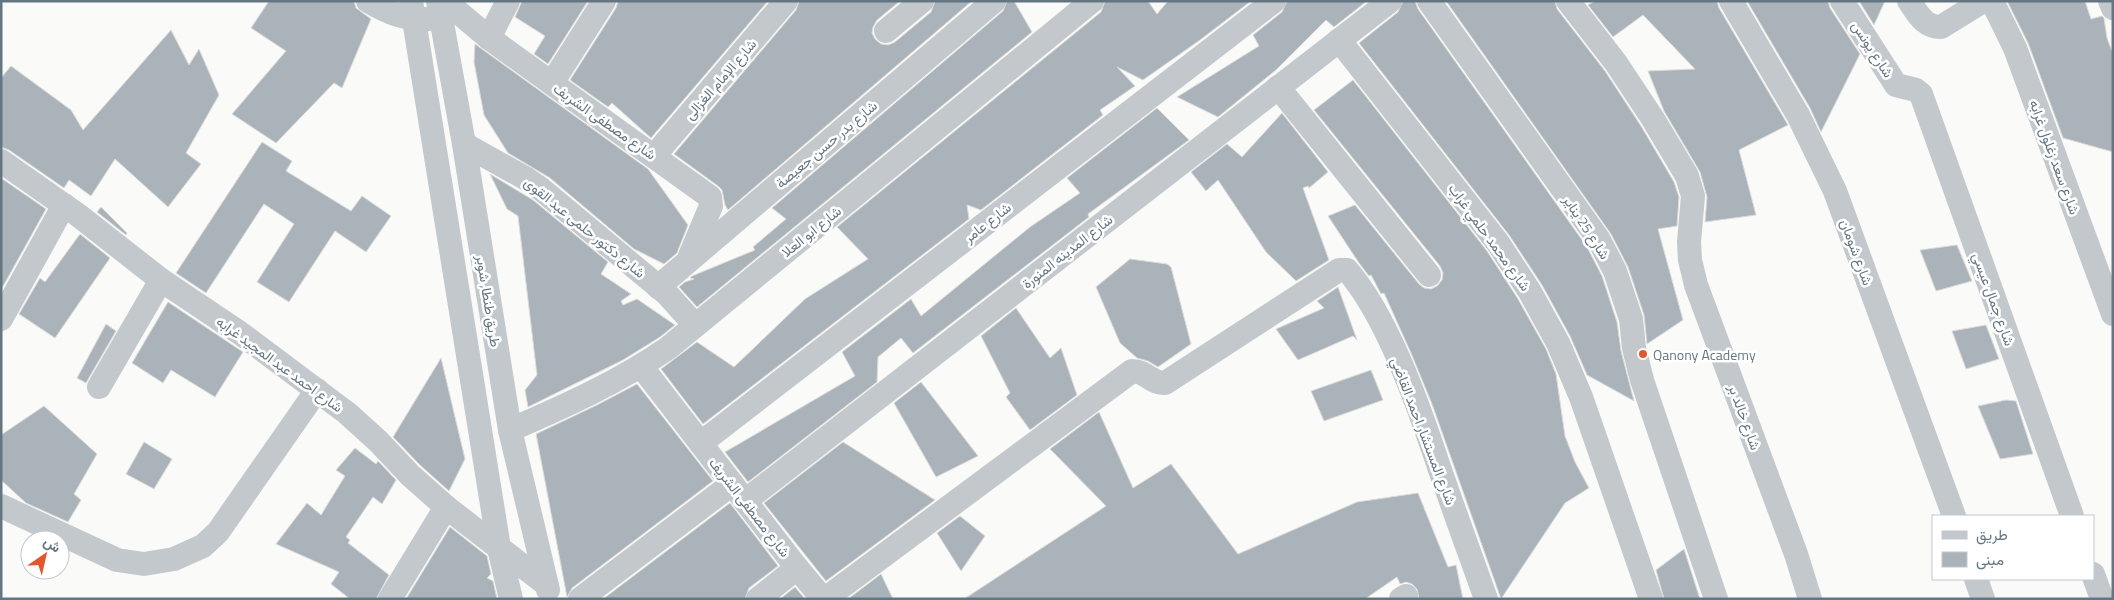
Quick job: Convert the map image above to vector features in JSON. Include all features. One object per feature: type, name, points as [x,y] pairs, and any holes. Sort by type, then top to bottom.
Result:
[{"type":"street","points":[[368,1],[396,16],[413,10],[441,7]]},
{"type":"street","points":[[489,38],[508,1]]},
{"type":"street","points":[[552,83],[604,1]]},
{"type":"street","name":"شارع الإمام الغزالى","points":[[654,156],[786,1]]},
{"type":"street","points":[[886,31],[922,1]]},
{"type":"street","name":"شارع بدر حسن جعيصة","points":[[658,287],[994,1]]},
{"type":"street","name":"شارع ابو العلا","points":[[510,430],[597,390],[642,366],[695,325],[1092,1]]},
{"type":"street","name":"شارع عامر","points":[[701,444],[1274,1]]},
{"type":"street","name":"شارع المدينه المنورة","points":[[580,599],[738,492],[1390,1]]},
{"type":"street","name":"شارع 25 يناير","points":[[1429,1],[1599,240],[1615,271],[1632,319],[1634,348],[1642,380],[1716,599]]},
{"type":"street","name":"شارع خالد بر","points":[[1568,1],[1616,63],[1653,119],[1687,176],[1693,196],[1689,242],[1690,260],[1696,285],[1796,554],[1810,599]]},
{"type":"street","name":"شارع شومان","points":[[1731,1],[1798,115],[1835,191],[1954,515]]},
{"type":"street","name":"شارع يونس","points":[[1842,1],[1896,85],[1909,88]]},
{"type":"street","points":[[1909,1],[1922,20],[1934,27],[1941,27],[1982,1]]},
{"type":"street","name":"شارع سعد زغلول غرابه","points":[[1992,1],[2015,48],[2113,314]]},
{"type":"street","points":[[2110,1],[2113,8]]},
{"type":"street","name":"طريق طنطا, شوبر","points":[[441,7],[510,430],[548,591]]},
{"type":"street","name":"شارع مصطفى الشريف","points":[[441,7],[489,38],[704,192],[712,201],[687,262]]},
{"type":"street","name":"طريق طنطا, شوبر","points":[[413,10],[499,548],[511,599]]},
{"type":"street","name":"شارع محمد حلمي غراب","points":[[1339,40],[1498,244],[1530,292],[1558,343],[1581,397],[1651,599]]},
{"type":"street","points":[[1278,87],[1429,275]]},
{"type":"street","name":"شارع جمال عيسي","points":[[1909,88],[1921,94],[2072,515]]},
{"type":"street","name":"شارع دكتور حلمى عبد القوى","points":[[464,144],[541,189],[658,287],[695,325]]},
{"type":"street","name":"شارع احمد عبد المجيد غرابه","points":[[1,161],[64,205],[161,280],[240,333],[348,413],[410,475],[548,591]]},
{"type":"street","points":[[1,319],[64,205]]},
{"type":"street","name":"شارع المستشار احمد القاضي","points":[[824,599],[1132,371],[1140,371],[1155,382],[1165,383],[1339,270],[1348,270],[1360,285],[1386,333],[1403,371],[1486,599]]},
{"type":"street","points":[[99,387],[161,280]]},
{"type":"street","name":"شارع مصطفى الشريف","points":[[642,366],[797,568],[824,599]]},
{"type":"street","points":[[1,506],[116,560],[144,564],[174,559],[203,546],[218,532],[316,390]]},
{"type":"street","points":[[390,599],[446,507]]},
{"type":"street","points":[[758,599],[797,568]]},
{"type":"street","points":[[2094,577],[2102,599]]},
{"type":"street","points":[[1976,580],[1983,599]]},
{"type":"building","points":[[269,1],[354,1],[356,8],[371,19],[342,88],[334,83],[276,143],[232,114],[286,51],[251,28]]},
{"type":"building","points":[[522,1],[588,1],[548,64],[534,54],[545,36],[515,17]]},
{"type":"building","points":[[618,1],[768,1],[651,138],[612,103],[608,107],[570,80],[616,8]]},
{"type":"building","points":[[799,1],[900,1],[877,20],[873,27],[872,33],[875,39],[881,44],[888,45],[895,42],[931,12],[935,1],[972,1],[728,210],[722,190],[674,154],[796,10]]},
{"type":"building","points":[[1007,1],[1014,1],[1032,32],[697,307],[679,287],[685,282],[694,279],[690,278],[692,276],[755,250],[753,247],[786,219],[772,208],[1003,11]]},
{"type":"building","points":[[1105,1],[1148,1],[1157,14],[1168,1],[1251,1],[1143,80],[1117,67],[1135,86],[1100,110],[1103,115],[981,210],[967,205],[969,219],[703,424],[661,369],[697,342],[734,367],[805,299],[868,259],[837,227],[1101,12]]},
{"type":"building","points":[[1287,1],[1367,1],[1334,27],[1326,20],[1276,70],[1218,117],[1177,97],[1259,46],[1253,35],[1282,12]]},
{"type":"building","points":[[1403,1],[1415,1],[1418,9],[1587,247],[1602,276],[1617,322],[1621,351],[1634,401],[1587,375],[1570,336],[1542,285],[1509,235],[1359,43],[1398,12]]},
{"type":"building","points":[[1446,1],[1555,1],[1557,9],[1605,71],[1641,126],[1674,182],[1679,197],[1677,226],[1658,229],[1683,320],[1647,344],[1644,315],[1628,267],[1611,234]]},
{"type":"building","points":[[1595,1],[1717,1],[1719,8],[1788,125],[1739,150],[1756,215],[1705,222],[1707,197],[1700,172],[1664,111],[1648,71],[1695,69],[1643,15],[1613,37],[1588,5]]},
{"type":"building","points":[[1747,1],[1828,1],[1830,8],[1860,54],[1821,132],[1810,108]]},
{"type":"building","points":[[1859,1],[1885,1],[1874,25]]},
{"type":"building","points":[[2007,1],[2085,1],[2091,19],[2102,16],[2104,18],[2107,38],[2113,54],[2113,152],[2063,138],[2028,43]]},
{"type":"building","points":[[171,30],[189,65],[199,49],[219,95],[186,153],[201,164],[168,207],[115,159],[91,196],[69,180],[64,188],[9,150],[1,147],[1,78],[11,66],[71,110],[83,130]]},
{"type":"building","points":[[475,44],[648,169],[688,225],[677,253],[664,264],[634,249],[550,178],[508,153],[484,115],[474,62]]},
{"type":"building","points":[[1353,80],[1487,251],[1518,299],[1546,349],[1556,374],[1565,436],[1575,462],[1589,488],[1565,503],[1501,599],[1432,404],[1384,293],[1381,294],[1371,275],[1369,276],[1359,263],[1328,216],[1355,205],[1419,284],[1424,288],[1431,289],[1442,280],[1443,273],[1440,266],[1314,110]]},
{"type":"building","points":[[1157,108],[1189,140],[1088,214],[1089,217],[913,353],[901,338],[878,357],[877,382],[748,482],[725,452],[855,376],[842,352],[911,299],[921,316],[1030,227],[1080,193],[1067,178]]},
{"type":"building","points":[[1282,113],[1328,172],[1309,188],[1308,186],[1303,188],[1329,260],[1296,281],[1266,252],[1218,180],[1206,191],[1191,172],[1227,144],[1242,157]]},
{"type":"building","points":[[262,142],[292,161],[286,171],[351,211],[362,196],[391,216],[366,252],[335,231],[289,302],[257,282],[294,224],[264,204],[206,293],[176,273]]},
{"type":"building","points":[[490,174],[533,200],[608,262],[601,274],[631,294],[621,301],[623,305],[637,299],[675,325],[660,337],[623,360],[528,407],[525,390],[537,375],[518,216],[507,209]]},
{"type":"building","points":[[1,178],[46,209],[1,290]]},
{"type":"building","points":[[101,207],[127,233],[126,235],[97,212]]},
{"type":"building","points":[[80,234],[110,258],[55,338],[19,314],[40,278],[45,282]]},
{"type":"building","points":[[1957,245],[1972,281],[1936,291],[1920,250]]},
{"type":"building","points":[[1130,259],[1167,264],[1171,267],[1191,344],[1158,367],[1148,361],[1137,358],[1120,343],[1096,287]]},
{"type":"building","points":[[1338,287],[1357,340],[1353,336],[1298,360],[1276,329],[1324,308],[1317,301]]},
{"type":"building","points":[[168,302],[243,352],[215,397],[171,370],[163,383],[132,363]]},
{"type":"building","points":[[1016,308],[1050,358],[1061,348],[1077,395],[1030,430],[1006,397],[1010,393],[981,336]]},
{"type":"building","points":[[106,324],[116,331],[86,383],[77,378]]},
{"type":"building","points":[[1986,325],[1999,359],[1966,369],[1952,331]]},
{"type":"building","points":[[441,358],[465,459],[449,491],[393,437]]},
{"type":"building","points":[[1371,370],[1383,400],[1324,421],[1311,391]]},
{"type":"building","points":[[921,382],[978,456],[936,477],[894,403]]},
{"type":"building","points":[[637,384],[713,481],[572,588],[567,597],[536,434]]},
{"type":"building","points":[[2006,400],[2016,401],[2033,454],[2000,459],[1978,406]]},
{"type":"building","points":[[44,406],[97,454],[74,494],[81,500],[68,522],[26,503],[1,480],[1,435]]},
{"type":"building","points":[[1099,412],[1133,488],[1171,464],[1238,554],[1357,502],[1418,493],[1448,567],[1456,565],[1463,599],[1419,599],[1417,589],[1412,584],[1406,582],[1400,584],[1397,577],[1365,599],[964,599],[1106,506],[1050,449]]},
{"type":"building","points":[[144,442],[172,459],[154,489],[126,474]]},
{"type":"building","points":[[843,442],[935,500],[826,581],[764,503]]},
{"type":"building","points":[[355,448],[376,464],[378,461],[396,480],[382,504],[373,497],[346,537],[350,540],[348,543],[389,575],[376,599],[350,599],[331,584],[339,572],[276,544],[307,503],[321,515],[345,476],[336,470]]},
{"type":"building","points":[[730,503],[778,566],[749,588],[745,599],[603,599]]},
{"type":"building","points":[[960,516],[985,536],[961,571],[937,533]]},
{"type":"building","points":[[450,527],[487,556],[491,574],[487,578],[493,581],[497,599],[406,599]]},
{"type":"building","points":[[1684,549],[1700,599],[1664,599],[1656,570]]},
{"type":"building","points":[[881,574],[893,599],[848,599]]},
{"type":"building","points":[[795,587],[805,599],[780,599]]},
{"type":"place","name":"Qanony Academy","points":[[1643,354]]}]
